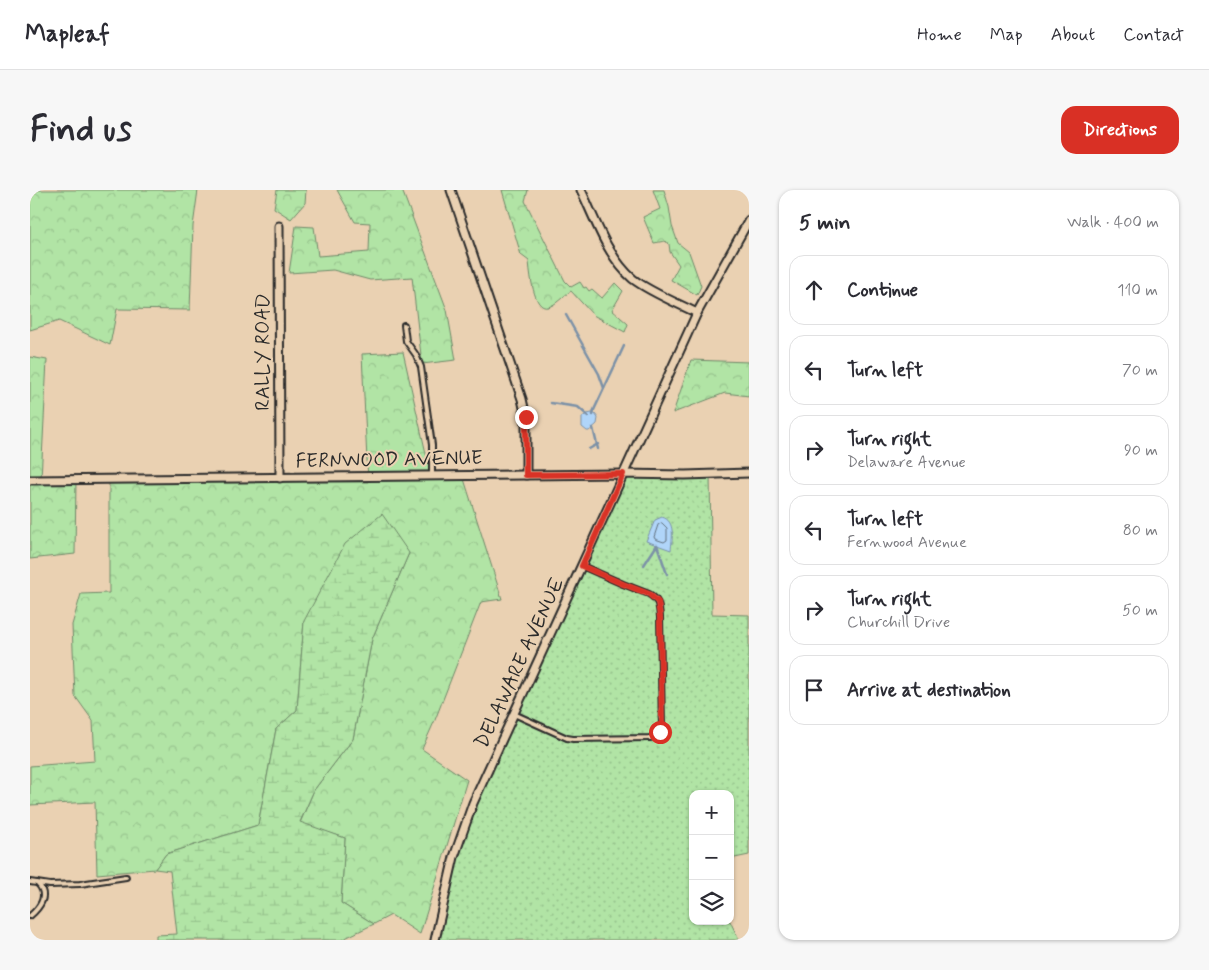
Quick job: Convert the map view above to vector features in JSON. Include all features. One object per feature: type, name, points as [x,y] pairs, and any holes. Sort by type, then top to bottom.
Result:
[{"type":"street","points":[[451,190],[522,399],[526,417],[526,475]]},
{"type":"street","points":[[581,190],[609,249],[621,267],[639,283],[697,313]]},
{"type":"street","name":"DELAWARE AVENUE","points":[[435,940],[458,843],[473,804],[697,313],[749,220]]},
{"type":"street","name":"RALLY ROAD","points":[[279,226],[280,478]]},
{"type":"street","name":"FERNWOOD AVENUE","points":[[30,480],[749,473]]},
{"type":"lane","points":[[404,325],[406,342],[416,355],[421,367],[432,445],[432,476]]},
{"type":"lane","points":[[514,714],[567,738],[580,740],[650,738],[657,735],[662,728],[660,617],[658,602],[649,594],[582,566]]},
{"type":"lane","points":[[30,882],[50,885],[80,884],[126,878]]},
{"type":"lane","points":[[30,916],[37,910],[42,899],[43,891],[37,883]]},
{"type":"green space","points":[[30,190],[198,190],[193,226],[190,310],[117,309],[110,345],[59,321],[30,330]]},
{"type":"green space","points":[[277,190],[306,190],[305,203],[291,219],[274,208]]},
{"type":"green space","points":[[337,190],[402,190],[447,310],[456,360],[422,364],[412,277],[370,280],[333,270],[289,273],[296,226],[314,227],[318,256],[369,252],[370,223],[355,222]]},
{"type":"green space","points":[[502,190],[528,190],[525,201],[565,281],[571,287],[580,282],[584,288],[586,287],[589,291],[592,289],[602,298],[615,283],[623,291],[612,310],[628,324],[625,332],[593,315],[571,291],[551,306],[543,307],[539,303],[533,289],[529,261],[521,255]]},
{"type":"green space","points":[[653,190],[664,190],[678,243],[689,252],[701,286],[697,295],[671,280],[679,265],[670,252],[669,244],[665,241],[654,243],[643,217],[660,209]]},
{"type":"green space","points":[[403,352],[432,480],[464,479],[502,599],[481,602],[422,749],[467,780],[420,934],[391,915],[374,924],[341,903],[345,838],[300,823],[314,790],[353,739],[372,639],[409,553],[304,621],[297,710],[276,729],[258,825],[166,854],[155,869],[97,874],[95,802],[30,805],[30,766],[95,761],[93,721],[75,696],[72,625],[81,594],[109,593],[109,480],[368,482],[362,354]]},
{"type":"green space","points":[[30,357],[47,360],[41,479],[76,479],[75,554],[30,559]]},
{"type":"green space","points":[[691,360],[749,362],[749,396],[725,393],[673,413]]},
{"type":"green space","points":[[623,474],[710,475],[712,614],[749,615],[749,855],[734,858],[734,790],[689,790],[689,925],[732,925],[739,940],[436,940],[458,843]]},
{"type":"green space","points":[[382,514],[409,553],[372,639],[353,739],[314,790],[300,822],[345,838],[341,903],[374,924],[341,940],[156,940],[156,935],[177,934],[170,871],[155,869],[166,854],[258,825],[276,729],[297,710],[304,621],[345,544]]},
{"type":"water","points":[[592,413],[598,418],[597,424],[587,431],[582,427],[582,417]]},
{"type":"water","points":[[662,517],[671,526],[671,550],[646,541],[655,520]]},
{"type":"waterway","points":[[566,315],[599,374],[604,388]]},
{"type":"waterway","points":[[593,415],[624,346]]},
{"type":"waterway","points":[[551,403],[578,407],[588,416]]},
{"type":"waterway","points":[[593,428],[598,449]]},
{"type":"waterway","points":[[589,449],[598,444]]},
{"type":"waterway","points":[[657,545],[667,574]]},
{"type":"waterway","points":[[644,565],[657,545]]},
{"type":"route","points":[[526,417],[526,475],[623,474],[582,566],[649,594],[658,602],[660,617],[662,728],[660,732]]}]
